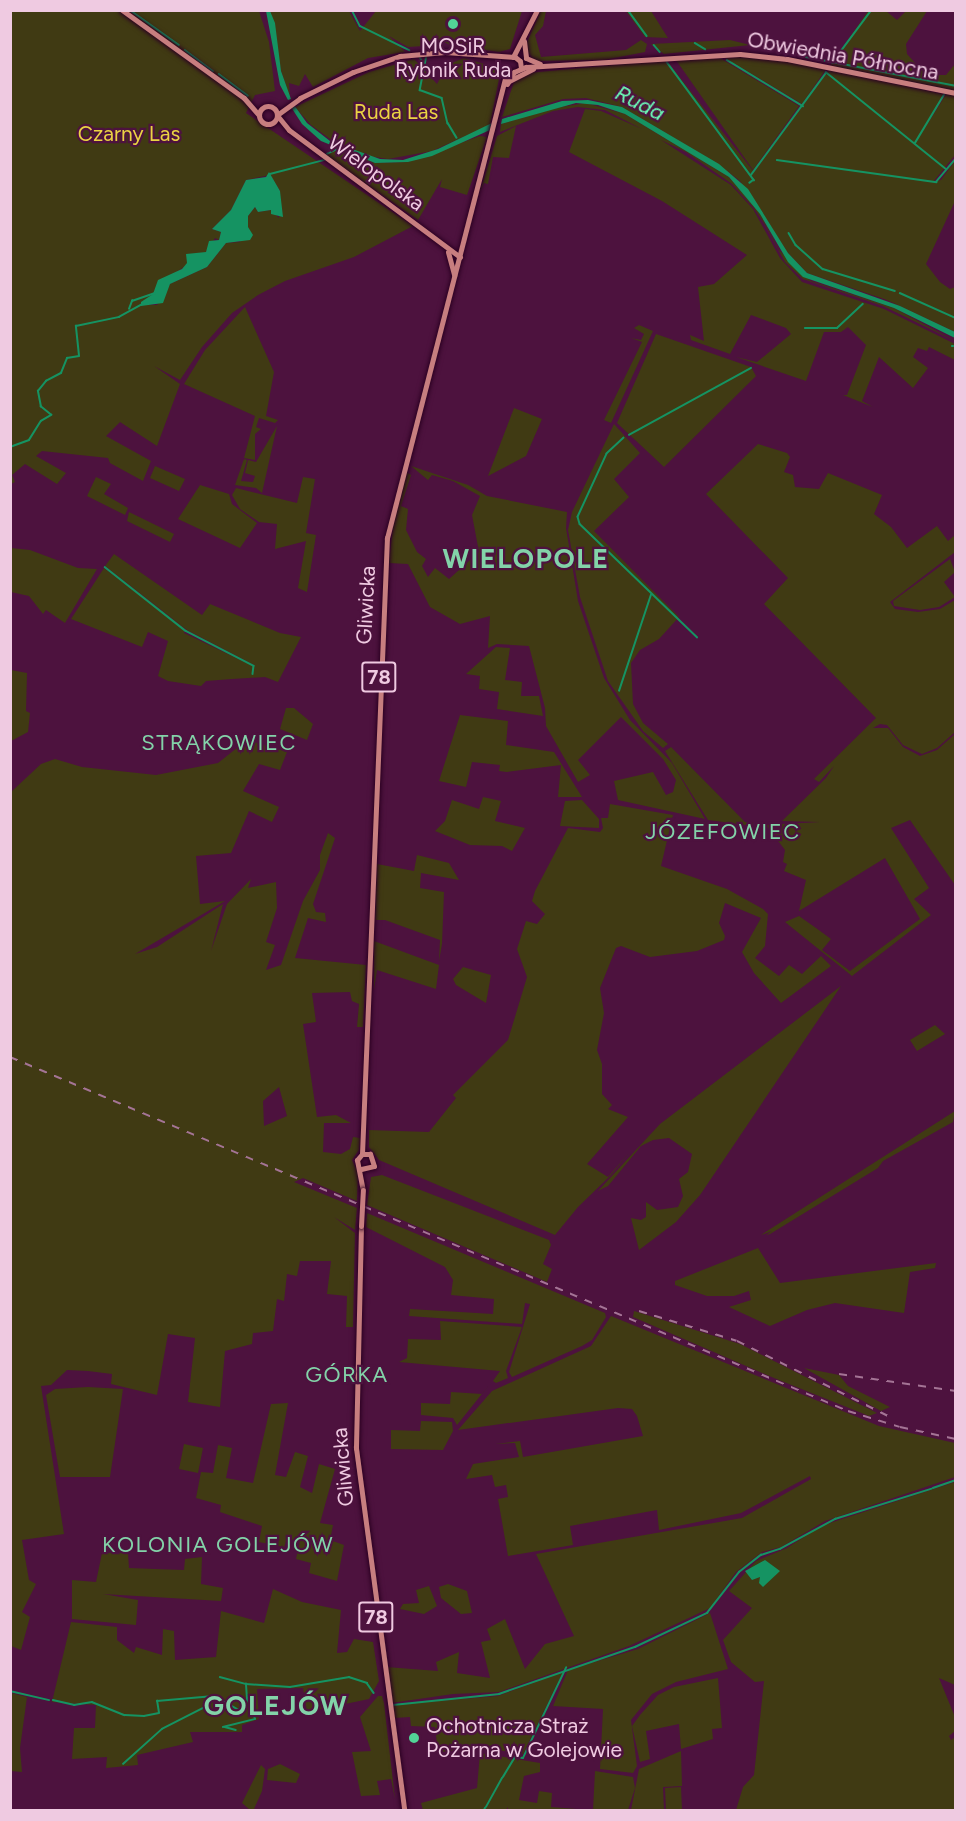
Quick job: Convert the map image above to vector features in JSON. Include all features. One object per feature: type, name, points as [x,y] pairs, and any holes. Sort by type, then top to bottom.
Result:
[{"type":"main road","points":[[122,10],[244,98],[259,115],[269,107]]},
{"type":"main road","name":"78","points":[[514,72],[525,37],[537,10]]},
{"type":"main road","points":[[495,58],[510,53],[525,37]]},
{"type":"main road","points":[[525,37],[526,58],[544,66]]},
{"type":"main road","name":"Obwiednia Północna","points":[[271,123],[286,106],[360,68],[400,56],[445,52],[544,66],[753,55],[956,93]]},
{"type":"main road","name":"Obwiednia Północna","points":[[488,57],[514,72]]},
{"type":"main road","name":"78","points":[[507,67],[517,61]]},
{"type":"main road","points":[[508,82],[544,66]]},
{"type":"main road","name":"Gliwicka","points":[[365,1153],[385,549],[462,245],[504,91],[507,67]]},
{"type":"main road","name":"Gliwicka","points":[[504,91],[514,72]]},
{"type":"main road","points":[[244,98],[269,107]]},
{"type":"main road","name":"Obwiednia Północna","points":[[269,107],[286,106]]},
{"type":"main road","name":"Wielopolska","points":[[269,107],[289,130],[450,250],[454,277]]},
{"type":"main road","name":"Wielopolska","points":[[259,115],[262,122],[289,130]]},
{"type":"main road","points":[[450,250],[462,245]]},
{"type":"main road","points":[[450,250],[460,257]]},
{"type":"main road","name":"78","points":[[365,1153],[375,1163],[364,1169],[357,1162],[365,1153]]},
{"type":"main road","name":"Gliwicka","points":[[364,1169],[356,1448],[404,1810]]},
{"type":"green space","points":[[541,10],[546,11],[543,26],[535,35],[541,57],[626,50],[641,40],[647,44],[645,52],[604,60],[534,61],[525,47]]},
{"type":"green space","name":"Czarny Las","points":[[11,11],[259,11],[269,42],[275,91],[255,95],[246,113],[413,226],[354,257],[285,281],[258,295],[232,313],[202,347],[180,380],[154,366],[180,384],[157,446],[120,422],[106,436],[151,461],[143,481],[110,463],[108,458],[42,451],[36,456],[66,473],[57,484],[25,464],[12,475],[15,482],[11,484]],"holes":[[[270,175],[280,191],[279,218],[271,210],[258,212],[255,207],[248,216],[247,227],[240,242],[226,243],[207,267],[170,284],[157,305],[148,305],[149,298],[175,273],[206,252],[215,238],[219,240],[221,232],[212,229],[231,210],[246,180]]]},
{"type":"green space","points":[[270,11],[349,11],[360,31],[376,11],[522,11],[510,49],[499,52],[450,45],[441,40],[440,45],[408,47],[389,36],[405,52],[368,58],[313,87],[305,74],[299,86],[289,83],[290,97],[281,71]]},
{"type":"green space","points":[[626,11],[651,11],[668,38],[645,37]]},
{"type":"green space","points":[[868,11],[886,11],[897,20],[906,11],[927,11],[906,44],[907,54],[926,75],[946,75],[955,64],[955,91],[830,66]]},
{"type":"green space","points":[[730,40],[750,45],[664,54],[651,44]]},
{"type":"green space","name":"Ruda Las","points":[[464,58],[501,69],[490,125],[432,151],[388,159],[362,155],[341,147],[311,125],[295,107],[369,72],[414,59],[437,84],[447,65]]},
{"type":"green space","points":[[720,58],[799,106],[753,170],[676,60]]},
{"type":"green space","points":[[725,58],[779,60],[826,69],[802,104]]},
{"type":"green space","points":[[666,60],[754,172],[829,70],[943,94],[928,123],[947,93],[955,96],[955,155],[933,182],[941,180],[955,161],[955,201],[926,264],[940,282],[950,289],[955,287],[955,332],[887,300],[807,273],[788,253],[740,181],[718,164],[622,107],[586,98],[563,99],[502,117],[514,82],[528,73]]},
{"type":"green space","points":[[586,103],[625,114],[729,177],[760,214],[779,250],[811,281],[894,308],[955,341],[883,306],[803,279],[785,262],[764,223],[753,207],[732,184],[686,152],[661,140],[731,185],[753,209],[780,258],[802,282],[884,309],[955,344],[955,360],[929,347],[927,351],[918,348],[913,357],[928,368],[913,388],[879,357],[862,401],[873,407],[843,395],[847,395],[866,345],[848,327],[841,332],[824,332],[806,381],[736,357],[757,362],[791,334],[786,328],[751,315],[730,354],[691,340],[690,335],[704,341],[698,287],[714,284],[747,255],[662,201],[569,152],[585,109],[601,111],[642,129],[605,110],[578,107],[553,111],[500,132],[501,124],[548,109]]},
{"type":"green space","points":[[516,126],[509,158],[493,157],[488,184],[484,183],[480,192],[497,136]]},
{"type":"green space","points":[[480,136],[487,137],[467,195],[440,187],[442,179],[418,220],[325,155],[339,149],[375,163],[408,162]]},
{"type":"green space","points":[[245,307],[274,372],[266,416],[278,420],[275,423],[259,418],[256,427],[261,429],[255,434],[255,460],[244,458],[255,416],[184,384],[205,350]]},
{"type":"green space","points":[[639,325],[653,331],[611,423],[604,420],[642,342],[631,338],[641,340],[644,334],[634,328]]},
{"type":"green space","points":[[656,334],[751,367],[756,376],[664,467],[617,423]]},
{"type":"green space","points":[[514,408],[542,419],[526,456],[488,476]]},
{"type":"green space","points":[[614,424],[640,453],[614,479],[629,497],[594,531],[679,617],[659,639],[640,650],[631,663],[633,704],[643,723],[668,744],[663,748],[643,731],[608,681],[580,597],[568,530],[572,512]]},
{"type":"green space","points":[[277,426],[262,493],[256,488],[235,485],[244,459],[247,460],[241,481],[253,482],[255,476],[245,473],[248,460],[256,462]]},
{"type":"green space","points":[[758,444],[787,453],[790,457],[784,472],[793,475],[795,487],[819,489],[828,473],[882,495],[874,514],[891,527],[907,548],[937,526],[948,541],[955,535],[955,552],[890,602],[895,609],[918,612],[940,609],[955,600],[955,732],[937,748],[922,754],[903,745],[887,725],[880,724],[873,728],[888,728],[903,747],[920,756],[937,750],[955,734],[955,885],[910,820],[891,828],[929,888],[914,899],[931,915],[852,976],[785,922],[799,916],[831,939],[822,950],[850,971],[920,919],[885,858],[799,911],[806,880],[784,871],[787,864],[783,862],[785,850],[766,825],[820,822],[782,821],[826,778],[834,766],[819,782],[814,779],[876,718],[764,604],[788,578],[706,494]]},
{"type":"green space","points":[[155,466],[185,479],[179,491],[150,478]]},
{"type":"green space","points":[[411,466],[468,485],[487,496],[567,512],[566,528],[578,601],[604,678],[630,720],[672,763],[705,819],[618,800],[614,781],[653,772],[666,795],[673,792],[676,780],[663,759],[621,717],[578,760],[590,775],[578,782],[546,726],[545,708],[529,646],[497,644],[488,648],[490,616],[460,624],[430,607],[408,564],[389,563],[394,518],[406,472],[411,475],[401,506],[408,509],[406,530],[417,552],[426,559],[422,566],[428,577],[435,568],[449,579],[479,552],[472,515],[480,496],[453,481],[432,475],[428,480]]},
{"type":"green space","points":[[96,477],[111,484],[104,494],[128,508],[125,515],[87,496]]},
{"type":"green space","points":[[303,477],[315,479],[306,533],[316,535],[307,592],[298,588],[306,541],[275,549],[277,524],[259,522],[240,509],[232,495],[236,488],[297,503]]},
{"type":"green space","points":[[200,485],[229,494],[232,504],[257,523],[240,548],[178,519]]},
{"type":"green space","points":[[129,512],[174,534],[170,542],[127,521]]},
{"type":"green space","points":[[11,548],[30,550],[78,568],[97,569],[65,623],[46,610],[43,614],[29,596],[11,592]]},
{"type":"green space","points":[[114,554],[202,615],[210,604],[280,633],[301,637],[278,682],[265,677],[206,681],[201,686],[168,681],[158,676],[168,641],[148,632],[142,647],[71,619],[104,568],[184,628],[184,633],[253,666],[254,674],[254,665],[187,630],[105,566]]},
{"type":"green space","points":[[950,559],[955,572],[944,582],[955,597],[939,607],[920,610],[894,606],[893,601]]},
{"type":"green space","points":[[496,647],[510,648],[505,680],[522,682],[521,696],[539,696],[543,716],[497,709],[499,692],[479,689],[480,676],[466,674]]},
{"type":"green space","points":[[11,670],[27,673],[26,711],[30,713],[28,732],[11,741]]},
{"type":"green space","points":[[286,708],[294,708],[313,724],[307,740],[280,729]]},
{"type":"green space","points":[[460,715],[508,721],[506,745],[554,752],[582,797],[558,797],[561,765],[507,772],[499,771],[500,765],[472,762],[466,787],[439,781]]},
{"type":"green space","points":[[247,740],[287,752],[280,770],[259,764],[243,791],[279,807],[272,822],[249,811],[231,853],[196,856],[200,904],[225,901],[135,954],[157,947],[223,904],[211,951],[227,904],[251,879],[248,888],[276,882],[277,908],[266,942],[275,945],[266,970],[281,965],[303,901],[320,870],[320,855],[328,833],[335,838],[313,904],[316,912],[325,913],[326,922],[308,918],[295,958],[366,965],[363,1027],[357,1027],[359,1004],[352,1001],[350,992],[312,993],[316,1022],[303,1024],[317,1117],[336,1115],[351,1123],[324,1123],[323,1152],[341,1154],[350,1149],[353,1137],[360,1138],[359,1150],[352,1160],[358,1173],[357,1201],[303,1178],[294,1182],[357,1208],[355,1230],[334,1217],[355,1233],[353,1327],[346,1327],[347,1296],[327,1294],[331,1261],[300,1261],[297,1276],[287,1274],[284,1301],[277,1299],[273,1331],[253,1333],[252,1344],[225,1351],[220,1407],[188,1402],[195,1338],[168,1334],[157,1395],[111,1384],[112,1374],[88,1371],[67,1370],[51,1385],[41,1386],[64,1534],[22,1540],[29,1580],[36,1584],[22,1612],[30,1617],[21,1650],[11,1646],[11,792],[41,764],[55,759],[82,767],[156,775],[218,763]],"holes":[[[279,1087],[287,1116],[264,1126],[263,1101]]]},
{"type":"green space","points":[[671,747],[745,822],[752,822],[753,826],[708,820],[665,751]]},
{"type":"green space","points":[[483,797],[501,801],[495,821],[525,828],[512,851],[502,846],[470,845],[435,831],[445,821],[452,800],[479,809]]},
{"type":"green space","points":[[582,800],[599,819],[599,828],[560,826],[565,801]]},
{"type":"green space","points":[[610,804],[673,815],[661,866],[727,889],[763,909],[768,914],[765,946],[755,958],[779,976],[789,965],[802,974],[821,956],[831,966],[781,1003],[754,973],[742,952],[761,918],[725,903],[719,923],[725,936],[724,940],[697,951],[650,957],[621,946],[616,948],[600,988],[604,1013],[597,1050],[602,1064],[602,1094],[612,1105],[608,1109],[628,1117],[587,1164],[608,1177],[629,1153],[610,1176],[578,1207],[555,1235],[379,1160],[369,1147],[369,1130],[429,1132],[456,1098],[453,1095],[508,1040],[527,977],[517,949],[526,921],[537,924],[545,914],[532,901],[535,891],[568,828],[600,832],[603,828],[601,818],[608,818]]},
{"type":"green space","points":[[417,855],[449,863],[459,880],[421,873],[420,888],[444,892],[439,961],[440,940],[385,920],[375,920],[377,864],[414,871]]},
{"type":"green space","points":[[374,941],[439,965],[436,989],[377,970],[374,990]]},
{"type":"green space","points":[[463,967],[491,975],[486,1003],[456,985],[453,979]]},
{"type":"green space","points":[[841,986],[700,1195],[676,1222],[639,1250],[631,1218],[641,1220],[646,1217],[646,1202],[657,1210],[678,1207],[683,1196],[679,1179],[688,1172],[692,1154],[669,1138],[653,1140],[641,1146],[608,1186],[598,1191],[660,1124]]},
{"type":"green space","points":[[935,1025],[945,1034],[917,1051],[910,1040]]},
{"type":"green space","points":[[955,1111],[953,1122],[883,1161],[878,1168],[770,1234],[766,1235],[772,1231],[761,1235]]},
{"type":"green space","points":[[382,1175],[549,1240],[551,1245],[543,1264],[552,1269],[547,1282],[367,1205],[371,1177]]},
{"type":"green space","points":[[367,1213],[605,1313],[606,1317],[592,1340],[512,1377],[509,1372],[530,1304],[525,1303],[522,1324],[409,1316],[410,1309],[493,1314],[494,1299],[451,1295],[453,1280],[445,1267],[366,1227]]},
{"type":"green space","points":[[758,1248],[780,1283],[936,1263],[935,1268],[910,1272],[904,1313],[835,1303],[807,1310],[770,1326],[729,1307],[751,1300],[749,1291],[734,1296],[707,1296],[675,1285],[675,1281]]},
{"type":"green space","points":[[634,1311],[740,1344],[877,1413],[869,1416],[774,1378],[633,1317]]},
{"type":"green space","points":[[611,1316],[879,1426],[955,1443],[955,1477],[825,1521],[781,1547],[762,1552],[736,1572],[710,1608],[629,1646],[499,1692],[453,1694],[391,1703],[386,1667],[438,1671],[436,1662],[459,1652],[457,1673],[490,1678],[481,1642],[491,1640],[487,1629],[505,1619],[525,1669],[545,1644],[574,1636],[536,1554],[742,1518],[811,1479],[810,1476],[741,1513],[659,1530],[657,1510],[570,1526],[573,1545],[508,1556],[498,1499],[508,1497],[506,1485],[495,1487],[492,1475],[466,1479],[473,1464],[519,1457],[515,1443],[495,1444],[520,1441],[523,1457],[643,1436],[637,1416],[632,1409],[618,1408],[458,1430],[492,1391],[591,1346]]},
{"type":"green space","points":[[440,1321],[522,1327],[506,1371],[508,1378],[496,1383],[493,1381],[500,1371],[399,1362],[407,1358],[408,1339],[441,1340]]},
{"type":"green space","points":[[804,1368],[839,1375],[848,1386],[890,1407],[881,1411]]},
{"type":"green space","points":[[88,1387],[123,1389],[110,1477],[60,1477],[46,1395],[55,1389]]},
{"type":"green space","points":[[451,1392],[482,1394],[457,1425],[453,1418],[421,1415],[421,1403],[450,1404]]},
{"type":"green space","points":[[288,1403],[275,1475],[286,1477],[295,1452],[308,1456],[300,1487],[312,1493],[319,1464],[335,1469],[320,1523],[333,1525],[330,1540],[344,1545],[337,1581],[309,1573],[311,1563],[296,1559],[300,1541],[287,1539],[284,1547],[259,1542],[262,1526],[220,1512],[221,1505],[196,1498],[201,1472],[213,1473],[218,1445],[232,1448],[226,1478],[253,1483],[271,1404]]},
{"type":"green space","points":[[421,1421],[452,1422],[453,1431],[443,1450],[391,1449],[391,1430],[420,1431]]},
{"type":"green space","points":[[184,1444],[203,1448],[198,1473],[179,1469]]},
{"type":"green space","points":[[955,1482],[955,1685],[939,1678],[955,1717],[955,1731],[949,1736],[951,1740],[955,1737],[955,1810],[736,1810],[743,1787],[754,1775],[764,1681],[755,1682],[731,1662],[723,1640],[752,1608],[729,1591],[756,1561],[787,1548],[821,1526]]},
{"type":"green space","points":[[102,1553],[128,1553],[129,1568],[184,1570],[185,1559],[202,1557],[201,1584],[223,1588],[221,1601],[103,1594],[138,1600],[136,1625],[72,1619],[72,1580],[96,1582]]},
{"type":"green space","points":[[448,1584],[467,1591],[472,1613],[461,1614],[441,1598],[439,1587]]},
{"type":"green space","points":[[429,1586],[437,1606],[424,1614],[400,1609],[403,1604],[419,1603],[416,1590]]},
{"type":"green space","points":[[273,1589],[302,1602],[341,1610],[337,1653],[347,1652],[354,1639],[373,1642],[379,1681],[369,1699],[307,1712],[303,1688],[257,1689],[259,1719],[242,1725],[242,1732],[190,1732],[193,1742],[137,1755],[138,1765],[106,1768],[107,1757],[72,1759],[74,1728],[95,1728],[96,1705],[52,1702],[71,1622],[117,1627],[117,1640],[134,1653],[136,1647],[162,1655],[163,1629],[174,1631],[175,1660],[216,1657],[221,1611],[264,1623]]},
{"type":"green space","points":[[710,1613],[728,1669],[676,1682],[652,1694],[631,1720],[637,1766],[633,1773],[600,1769],[603,1709],[553,1706],[568,1670],[638,1649]]},
{"type":"green space","points":[[563,1672],[523,1754],[491,1749],[438,1752],[435,1727],[411,1726],[410,1717],[394,1718],[391,1705],[498,1696]]},
{"type":"green space","points":[[718,1678],[722,1728],[712,1729],[713,1739],[681,1749],[679,1724],[646,1731],[650,1759],[640,1762],[632,1726],[658,1695],[674,1687]]},
{"type":"green space","points":[[11,1693],[27,1697],[20,1748],[22,1772],[11,1771]]},
{"type":"green space","points":[[378,1696],[382,1696],[384,1703],[395,1799],[391,1779],[377,1781],[380,1795],[361,1796],[352,1752],[371,1751],[360,1717]]},
{"type":"green space","points":[[681,1751],[682,1786],[663,1787],[664,1810],[631,1810],[639,1769]]},
{"type":"green space","points":[[480,1753],[540,1763],[540,1772],[524,1776],[519,1800],[537,1803],[539,1791],[552,1793],[551,1807],[590,1810],[508,1810],[508,1807],[506,1810],[423,1810],[421,1803],[477,1788]]},
{"type":"green space","points":[[280,1764],[300,1774],[296,1783],[267,1780],[268,1769]]},
{"type":"green space","points":[[261,1765],[265,1769],[262,1791],[254,1809],[249,1809],[242,1803]]},
{"type":"green space","points":[[595,1771],[633,1777],[635,1788],[628,1810],[593,1810]]},
{"type":"green space","points":[[681,1787],[682,1810],[666,1810],[665,1788]]},
{"type":"shaded area","points":[[266,11],[270,11],[275,23],[281,71],[291,99],[288,100],[280,85]]},
{"type":"shaded area","points":[[588,100],[622,107],[719,164],[748,189],[788,253],[807,273],[900,306],[955,332],[955,338],[894,308],[803,277],[788,262],[760,214],[729,177],[625,114],[598,105],[576,103],[501,124],[502,119],[562,101]]},
{"type":"shaded area","points":[[294,105],[307,123],[330,141],[380,159],[403,160],[438,149],[492,123],[490,130],[432,156],[408,162],[375,163],[321,141],[302,124],[291,107]]},
{"type":"shaded area","points":[[269,172],[280,191],[283,217],[271,214],[271,210],[258,212],[255,207],[248,216],[248,227],[253,235],[250,240],[226,243],[207,267],[170,284],[163,303],[141,306],[141,302],[153,294],[158,280],[182,269],[187,263],[186,254],[206,252],[209,241],[219,240],[221,232],[212,229],[231,210],[246,180],[266,177]]},
{"type":"shaded area","points":[[765,1560],[780,1571],[763,1587],[759,1583],[760,1577],[752,1580],[745,1571]]},
{"type":"waterway","points":[[130,10],[179,45]]},
{"type":"waterway","points":[[352,10],[360,26],[409,50]]},
{"type":"waterway","points":[[628,10],[647,36]]},
{"type":"waterway","points":[[832,63],[870,12]]},
{"type":"waterway","points":[[695,43],[705,49]]},
{"type":"waterway","points":[[654,45],[660,52]]},
{"type":"waterway","points":[[185,50],[213,71]]},
{"type":"waterway","points":[[427,55],[420,90],[442,98],[448,123],[457,138]]},
{"type":"waterway","points":[[420,57],[424,64]]},
{"type":"waterway","points":[[806,57],[956,86]]},
{"type":"waterway","points":[[727,60],[803,106]]},
{"type":"waterway","points":[[667,62],[754,180],[750,183]]},
{"type":"waterway","points":[[826,72],[946,169]]},
{"type":"waterway","points":[[751,175],[826,73]]},
{"type":"waterway","points":[[219,74],[248,96]]},
{"type":"waterway","points":[[915,143],[945,93]]},
{"type":"waterway","points":[[327,154],[337,149]]},
{"type":"waterway","points":[[777,160],[936,182],[956,158]]},
{"type":"waterway","points":[[270,174],[324,160]]},
{"type":"waterway","points":[[789,233],[796,245],[823,269],[895,291]]},
{"type":"waterway","points":[[129,309],[132,301],[155,293]]},
{"type":"waterway","points":[[900,293],[956,318]]},
{"type":"waterway","points":[[805,328],[837,328],[863,304]]},
{"type":"waterway","points":[[10,447],[29,440],[41,421],[51,415],[41,407],[38,391],[46,381],[61,373],[67,358],[79,356],[76,326],[119,317],[141,305]]},
{"type":"waterway","points":[[629,435],[751,368]]},
{"type":"waterway","points":[[624,438],[607,454],[578,517],[580,524],[697,637]]},
{"type":"waterway","points":[[105,567],[186,631],[254,666],[253,674]]},
{"type":"waterway","points":[[619,691],[651,595]]},
{"type":"waterway","points":[[933,1488],[956,1480]]},
{"type":"waterway","points":[[393,1705],[499,1694],[635,1647],[707,1613],[739,1572],[761,1555],[780,1549],[835,1519],[931,1489]]},
{"type":"waterway","points":[[503,1777],[515,1757],[523,1758],[566,1668]]},
{"type":"waterway","points":[[220,1677],[246,1684],[290,1687],[349,1677],[367,1683],[374,1693]]},
{"type":"waterway","points":[[123,1764],[162,1729],[209,1705],[214,1696],[239,1710],[247,1699],[246,1684]]},
{"type":"waterway","points":[[10,1691],[49,1700]]},
{"type":"waterway","points":[[53,1700],[74,1705],[92,1702],[125,1715],[144,1716],[159,1713],[157,1701],[214,1696]]},
{"type":"waterway","points":[[223,1727],[255,1719],[247,1698]]},
{"type":"waterway","points":[[225,1727],[236,1730]]},
{"type":"waterway","points":[[486,1807],[502,1778]]},
{"type":"railway","points":[[10,1057],[848,1411],[900,1427],[956,1439]]},
{"type":"railway","points":[[639,1311],[737,1341],[890,1417]]},
{"type":"railway","points":[[839,1374],[956,1391]]},
{"type":"place","name":"MOSiR Rybnik Ruda","points":[[453,24]]},
{"type":"place","name":"Ochotnicza Straż Pożarna w Golejowie","points":[[414,1738]]},
{"type":"district","name":"WIELOPOLE","points":[[526,559]]},
{"type":"district","name":"STRĄKOWIEC","points":[[219,743]]},
{"type":"district","name":"JÓZEFOWIEC","points":[[723,832]]},
{"type":"district","name":"GÓRKA","points":[[347,1375]]},
{"type":"district","name":"KOLONIA GOLEJÓW","points":[[218,1545]]},
{"type":"district","name":"GOLEJÓW","points":[[276,1706]]},
{"type":"water label","name":"Ruda","points":[[640,103]]}]
